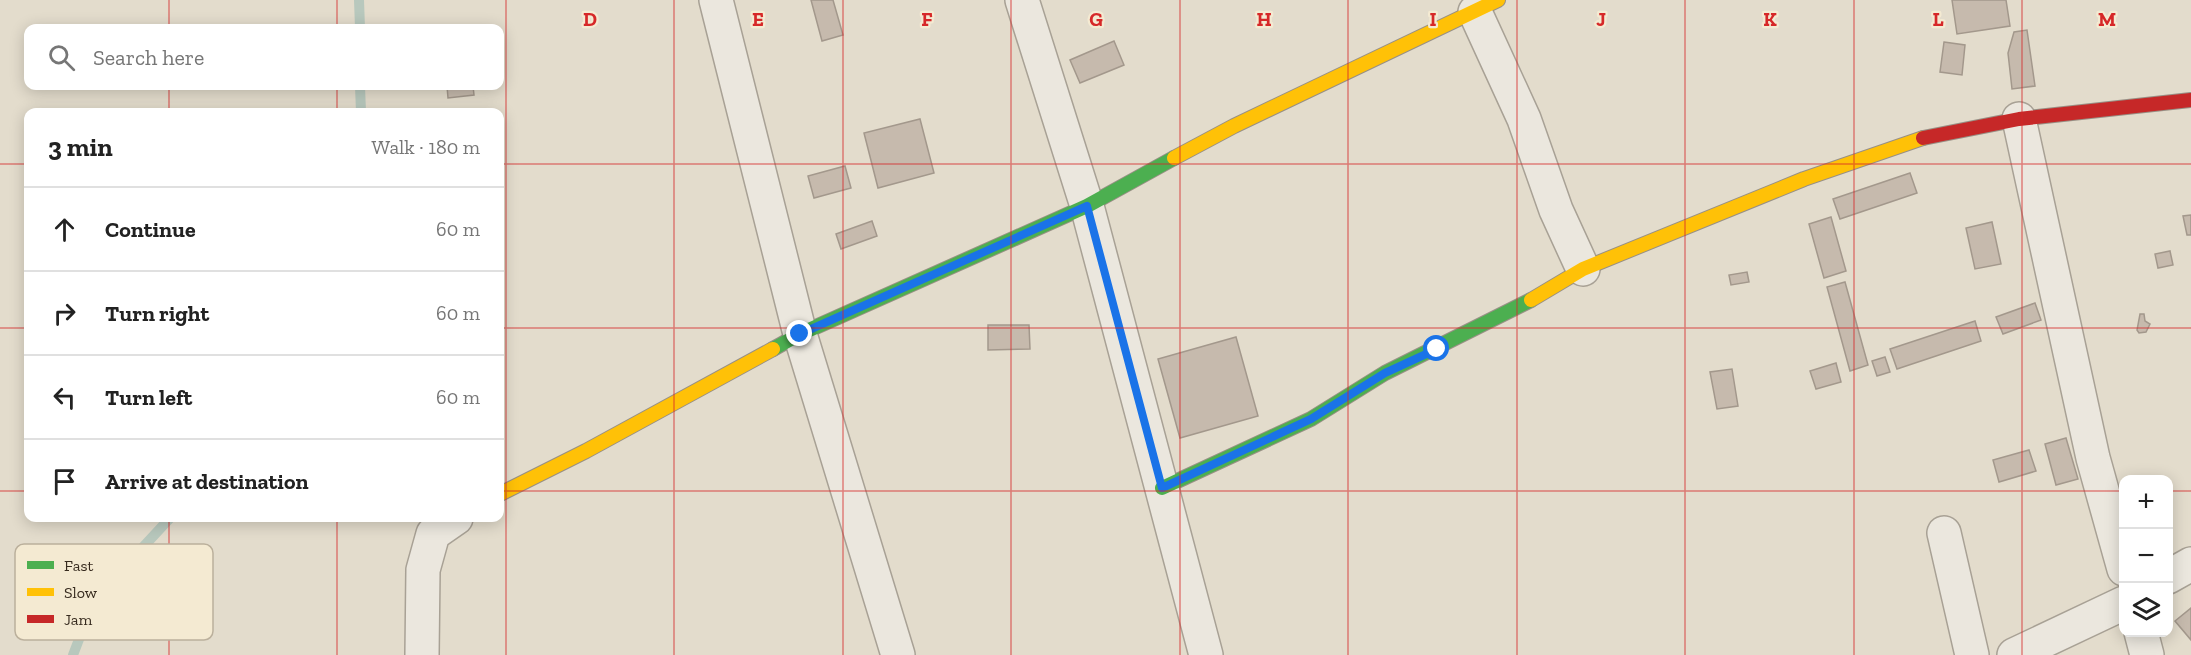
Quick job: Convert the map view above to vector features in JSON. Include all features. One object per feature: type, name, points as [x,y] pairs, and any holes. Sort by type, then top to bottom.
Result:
[{"type":"street","points":[[716,0],[800,334],[898,655]]},
{"type":"street","points":[[1022,0],[1087,206],[1206,655]]},
{"type":"street","points":[[504,493],[586,451],[800,334],[1087,206],[1234,126],[1487,6],[1556,210],[1583,269]]},
{"type":"street","points":[[1162,488],[1311,419],[1385,373],[1505,315],[1583,269],[1804,179],[1916,139],[2019,119],[2191,100]]},
{"type":"street","points":[[2019,119],[2093,458],[2119,551]]},
{"type":"street","points":[[422,655],[423,570],[433,534],[450,522]]},
{"type":"street","points":[[1944,533],[1972,655]]},
{"type":"street","points":[[2173,575],[2191,564]]},
{"type":"street","points":[[2014,655],[2119,605]]},
{"type":"street","points":[[2142,637],[2147,655]]},
{"type":"building","points":[[811,0],[833,0],[843,35],[822,41]]},
{"type":"building","points":[[1952,0],[2006,0],[2010,26],[1957,34]]},
{"type":"building","points":[[2027,30],[2035,86],[2012,89],[2008,53],[2014,32]]},
{"type":"building","points":[[1114,41],[1124,65],[1080,83],[1070,60]]},
{"type":"building","points":[[1944,42],[1965,45],[1962,75],[1940,72]]},
{"type":"building","points":[[447,90],[473,90],[474,95],[448,98]]},
{"type":"building","points":[[920,119],[934,173],[878,188],[864,133]]},
{"type":"building","points":[[845,166],[851,188],[814,198],[808,176]]},
{"type":"building","points":[[1910,173],[1917,193],[1840,219],[1833,199]]},
{"type":"building","points":[[2191,215],[2191,235],[2187,235],[2183,216]]},
{"type":"building","points":[[1831,217],[1846,271],[1824,278],[1809,224]]},
{"type":"building","points":[[872,221],[877,236],[841,249],[836,234]]},
{"type":"building","points":[[1992,222],[2001,264],[1975,269],[1966,228]]},
{"type":"building","points":[[2170,251],[2173,265],[2158,268],[2155,254]]},
{"type":"building","points":[[1747,272],[1749,282],[1731,285],[1729,275]]},
{"type":"building","points":[[1845,282],[1868,365],[1850,371],[1827,287]]},
{"type":"building","points":[[2035,303],[2041,320],[2003,334],[1996,317]]},
{"type":"building","points":[[2140,314],[2144,314],[2145,321],[2150,324],[2146,332],[2139,333],[2137,330]]},
{"type":"building","points":[[1975,321],[1981,341],[1897,369],[1890,349]]},
{"type":"building","points":[[988,325],[1029,325],[1030,349],[988,350]]},
{"type":"building","points":[[1236,337],[1258,416],[1180,438],[1158,359]]},
{"type":"building","points":[[1885,357],[1890,372],[1877,376],[1872,361]]},
{"type":"building","points":[[1836,363],[1841,382],[1816,389],[1810,371]]},
{"type":"building","points":[[1732,369],[1738,406],[1717,409],[1710,372]]},
{"type":"building","points":[[2066,438],[2078,479],[2056,485],[2045,444]]},
{"type":"building","points":[[2029,450],[2036,471],[1999,482],[1993,460]]},
{"type":"building","points":[[2191,608],[2191,640],[2175,621]]},
{"type":"waterway","points":[[359,0],[360,24]]},
{"type":"waterway","points":[[360,90],[361,108]]},
{"type":"waterway","points":[[146,544],[166,522]]},
{"type":"waterway","points":[[73,655],[79,640]]},
{"type":"traffic: fast","points":[[773,349],[800,334],[1087,206],[1174,158]]},
{"type":"traffic: fast","points":[[1162,488],[1311,419],[1385,373],[1531,300]]},
{"type":"traffic: slow","points":[[1174,158],[1234,126],[1498,0]]},
{"type":"traffic: slow","points":[[1531,300],[1583,269],[1804,179],[1923,138]]},
{"type":"traffic: slow","points":[[504,492],[586,451],[773,349]]},
{"type":"traffic: jam","points":[[1923,138],[2019,119],[2191,100]]},
{"type":"route","points":[[800,334],[1087,206],[1162,488],[1311,419],[1385,373],[1437,349]]}]
